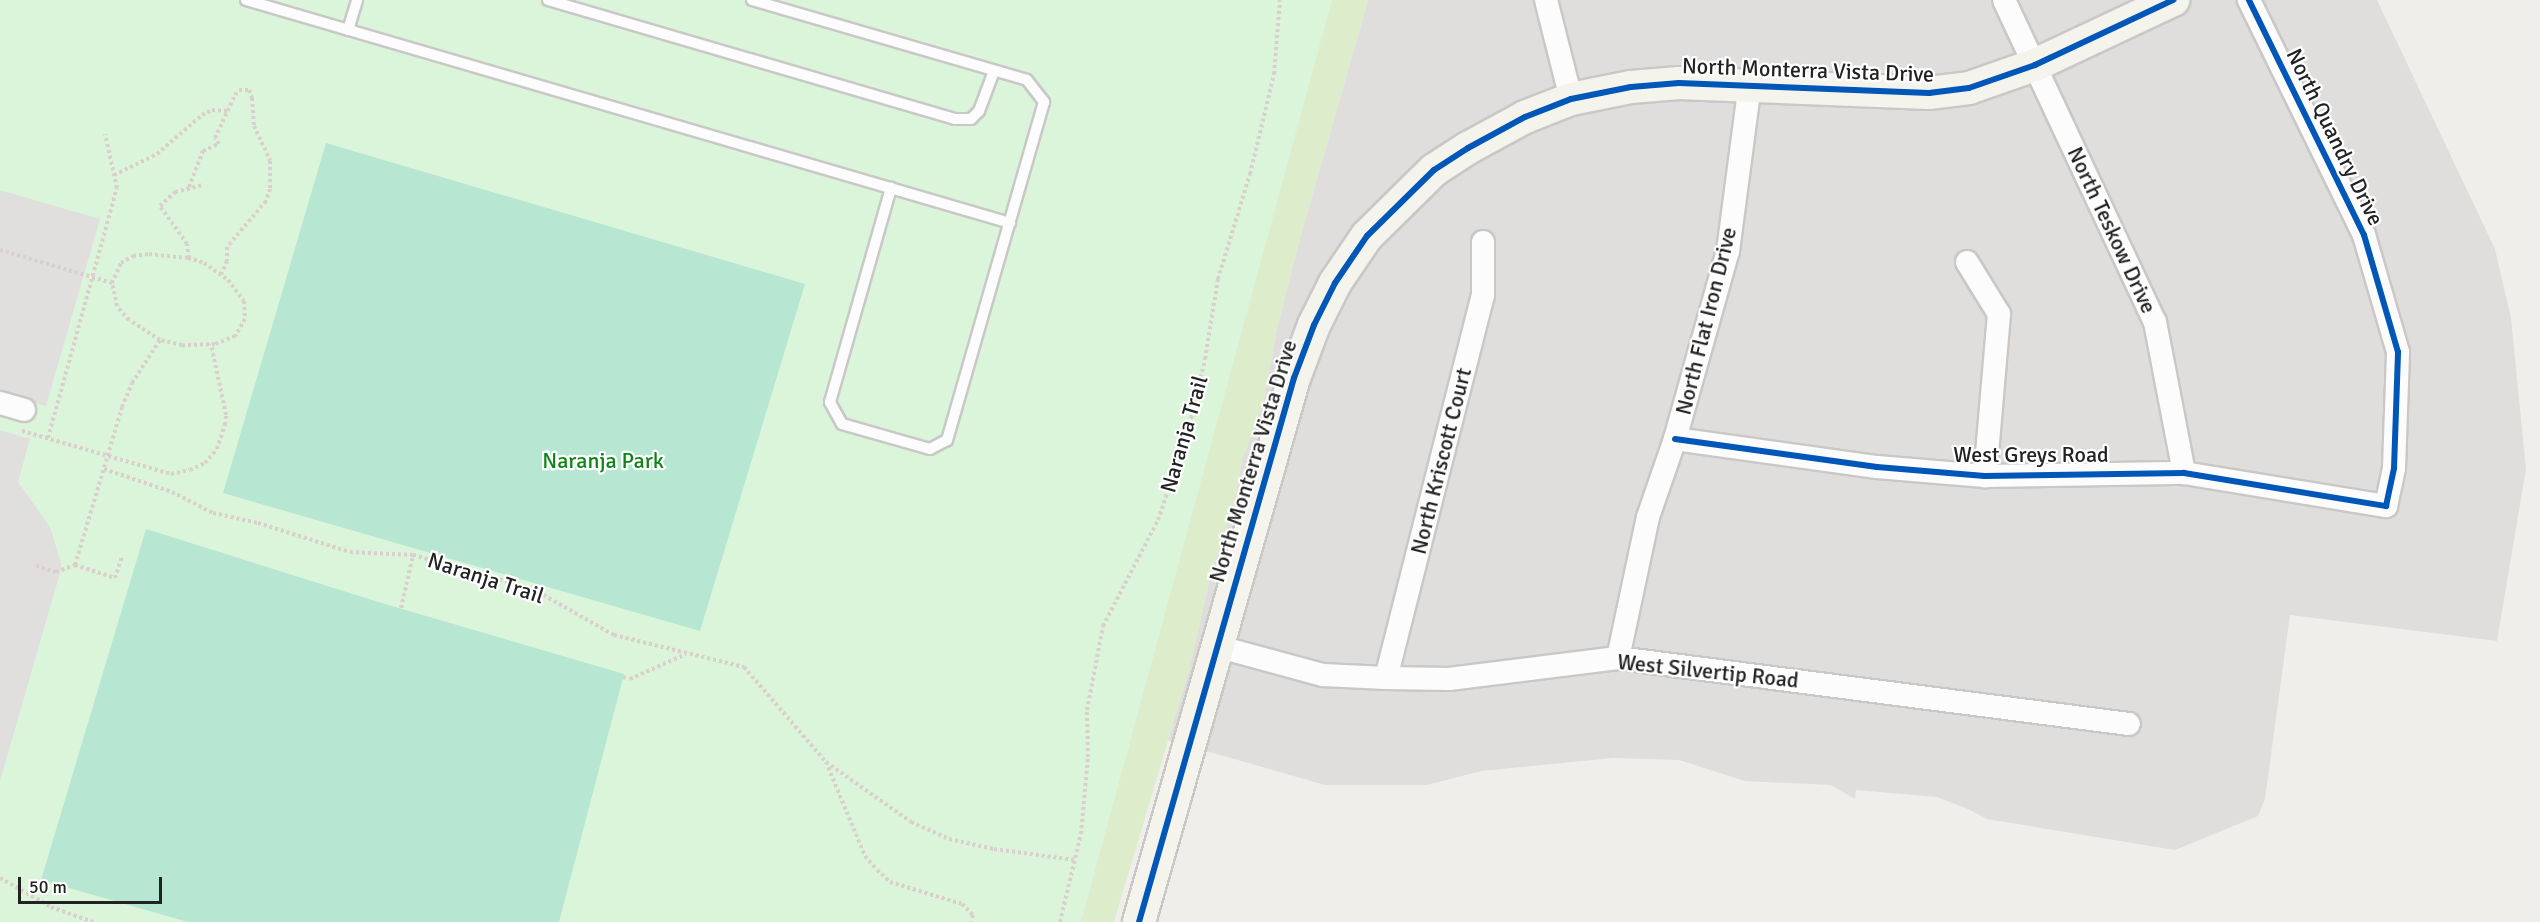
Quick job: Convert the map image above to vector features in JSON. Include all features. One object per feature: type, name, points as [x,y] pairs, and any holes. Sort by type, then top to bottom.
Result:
[{"type":"street","points":[[1546,0],[1571,99]]},
{"type":"street","name":"North Teskow Drive","points":[[2004,0],[2155,322],[2184,473]]},
{"type":"street","name":"North Monterra Vista Drive","points":[[1139,922],[1294,378],[1314,325],[1335,283],[1367,236],[1434,170],[1468,148],[1525,117],[1571,99],[1650,86],[1679,83],[1929,93],[1969,88],[2035,65],[2173,0]]},
{"type":"street","name":"North Quandry Drive","points":[[2249,0],[2364,235],[2398,352],[2394,468],[2386,506]]},
{"type":"street","name":"North Flat Iron Drive","points":[[1618,658],[1648,517],[1675,440],[1728,252],[1750,85]]},
{"type":"street","name":"North Kriscott Court","points":[[1386,678],[1483,297],[1483,242]]},
{"type":"street","points":[[1967,262],[1999,314],[1985,476]]},
{"type":"street","points":[[0,403],[21,420]]},
{"type":"street","name":"West Greys Road","points":[[1675,440],[1877,467],[1985,476],[2184,473],[2386,506]]},
{"type":"street","name":"West Silvertip Road","points":[[1216,646],[1323,675],[1386,678],[1449,679],[1618,658],[2129,724]]},
{"type":"lane","points":[[246,0],[1010,223]]},
{"type":"lane","points":[[348,30],[357,0]]},
{"type":"lane","points":[[548,0],[955,118],[971,119],[979,111],[994,71]]},
{"type":"lane","points":[[752,0],[1027,80],[1044,102],[947,440],[930,449],[842,424],[830,402],[891,188]]},
{"type":"path","points":[[189,187],[203,151],[219,144],[215,138],[239,90],[249,90],[252,98],[254,126],[270,161],[270,189],[266,201],[227,247],[227,261],[221,274]]},
{"type":"path","points":[[114,175],[157,154],[202,115],[212,110],[227,111]]},
{"type":"path","points":[[48,438],[117,188],[105,134]]},
{"type":"path","points":[[189,258],[187,244],[160,206],[175,192],[204,185]]},
{"type":"path","points":[[0,250],[112,283]]},
{"type":"path","points":[[149,254],[189,258],[204,263],[221,274],[244,301],[244,319],[235,336],[212,344],[182,345],[160,340],[143,331],[123,313],[113,297],[112,283],[122,263],[133,256],[149,254]]},
{"type":"path","points":[[75,565],[129,391],[160,340]]},
{"type":"path","points":[[21,420],[48,438],[171,474],[190,470],[205,462],[222,439],[226,415],[212,344]]},
{"type":"path","points":[[401,608],[413,555]]},
{"type":"path","points":[[36,566],[56,572],[75,565],[115,578],[122,557]]},
{"type":"path","points":[[623,677],[630,679],[687,654]]},
{"type":"path","points":[[0,878],[51,907],[93,922]]},
{"type":"shaded area","points":[[1368,0],[2377,0],[2495,249],[2511,318],[2526,469],[2497,641],[2290,615],[2265,799],[2258,816],[2175,850],[1987,819],[1937,797],[1856,790],[1855,799],[1831,785],[1745,781],[1679,760],[1613,758],[1481,771],[1427,785],[1325,785],[1168,740],[1189,670],[1212,569],[1234,504],[1242,460],[1263,404],[1277,329],[1300,238]]},
{"type":"shaded area","points":[[0,190],[100,219],[46,406],[0,393]]},
{"type":"shaded area","points":[[0,430],[30,439],[18,482],[50,527],[62,566],[0,781]]},
{"type":"green space","name":"Naranja Park","points":[[0,0],[1332,0],[1081,922],[0,922]]},
{"type":"green space","points":[[1302,0],[1368,0],[1300,238],[1277,329],[1263,404],[1242,460],[1234,504],[1212,569],[1189,670],[1114,922],[1064,922]]},
{"type":"green space","points":[[326,143],[805,284],[700,631],[223,493]]},
{"type":"green space","points":[[146,529],[385,604],[624,674],[559,922],[188,922],[41,880]]},
{"type":"cycle path","points":[[1139,922],[1294,378],[1314,325],[1335,283],[1367,236],[1434,170],[1468,148],[1525,117],[1571,99],[1631,87],[1679,83],[1929,93],[1969,88],[2035,65],[2173,0]]},
{"type":"cycle path","points":[[1675,439],[1877,467],[1985,476],[2184,473],[2386,506],[2394,468],[2398,352],[2364,235],[2249,0]]}]
